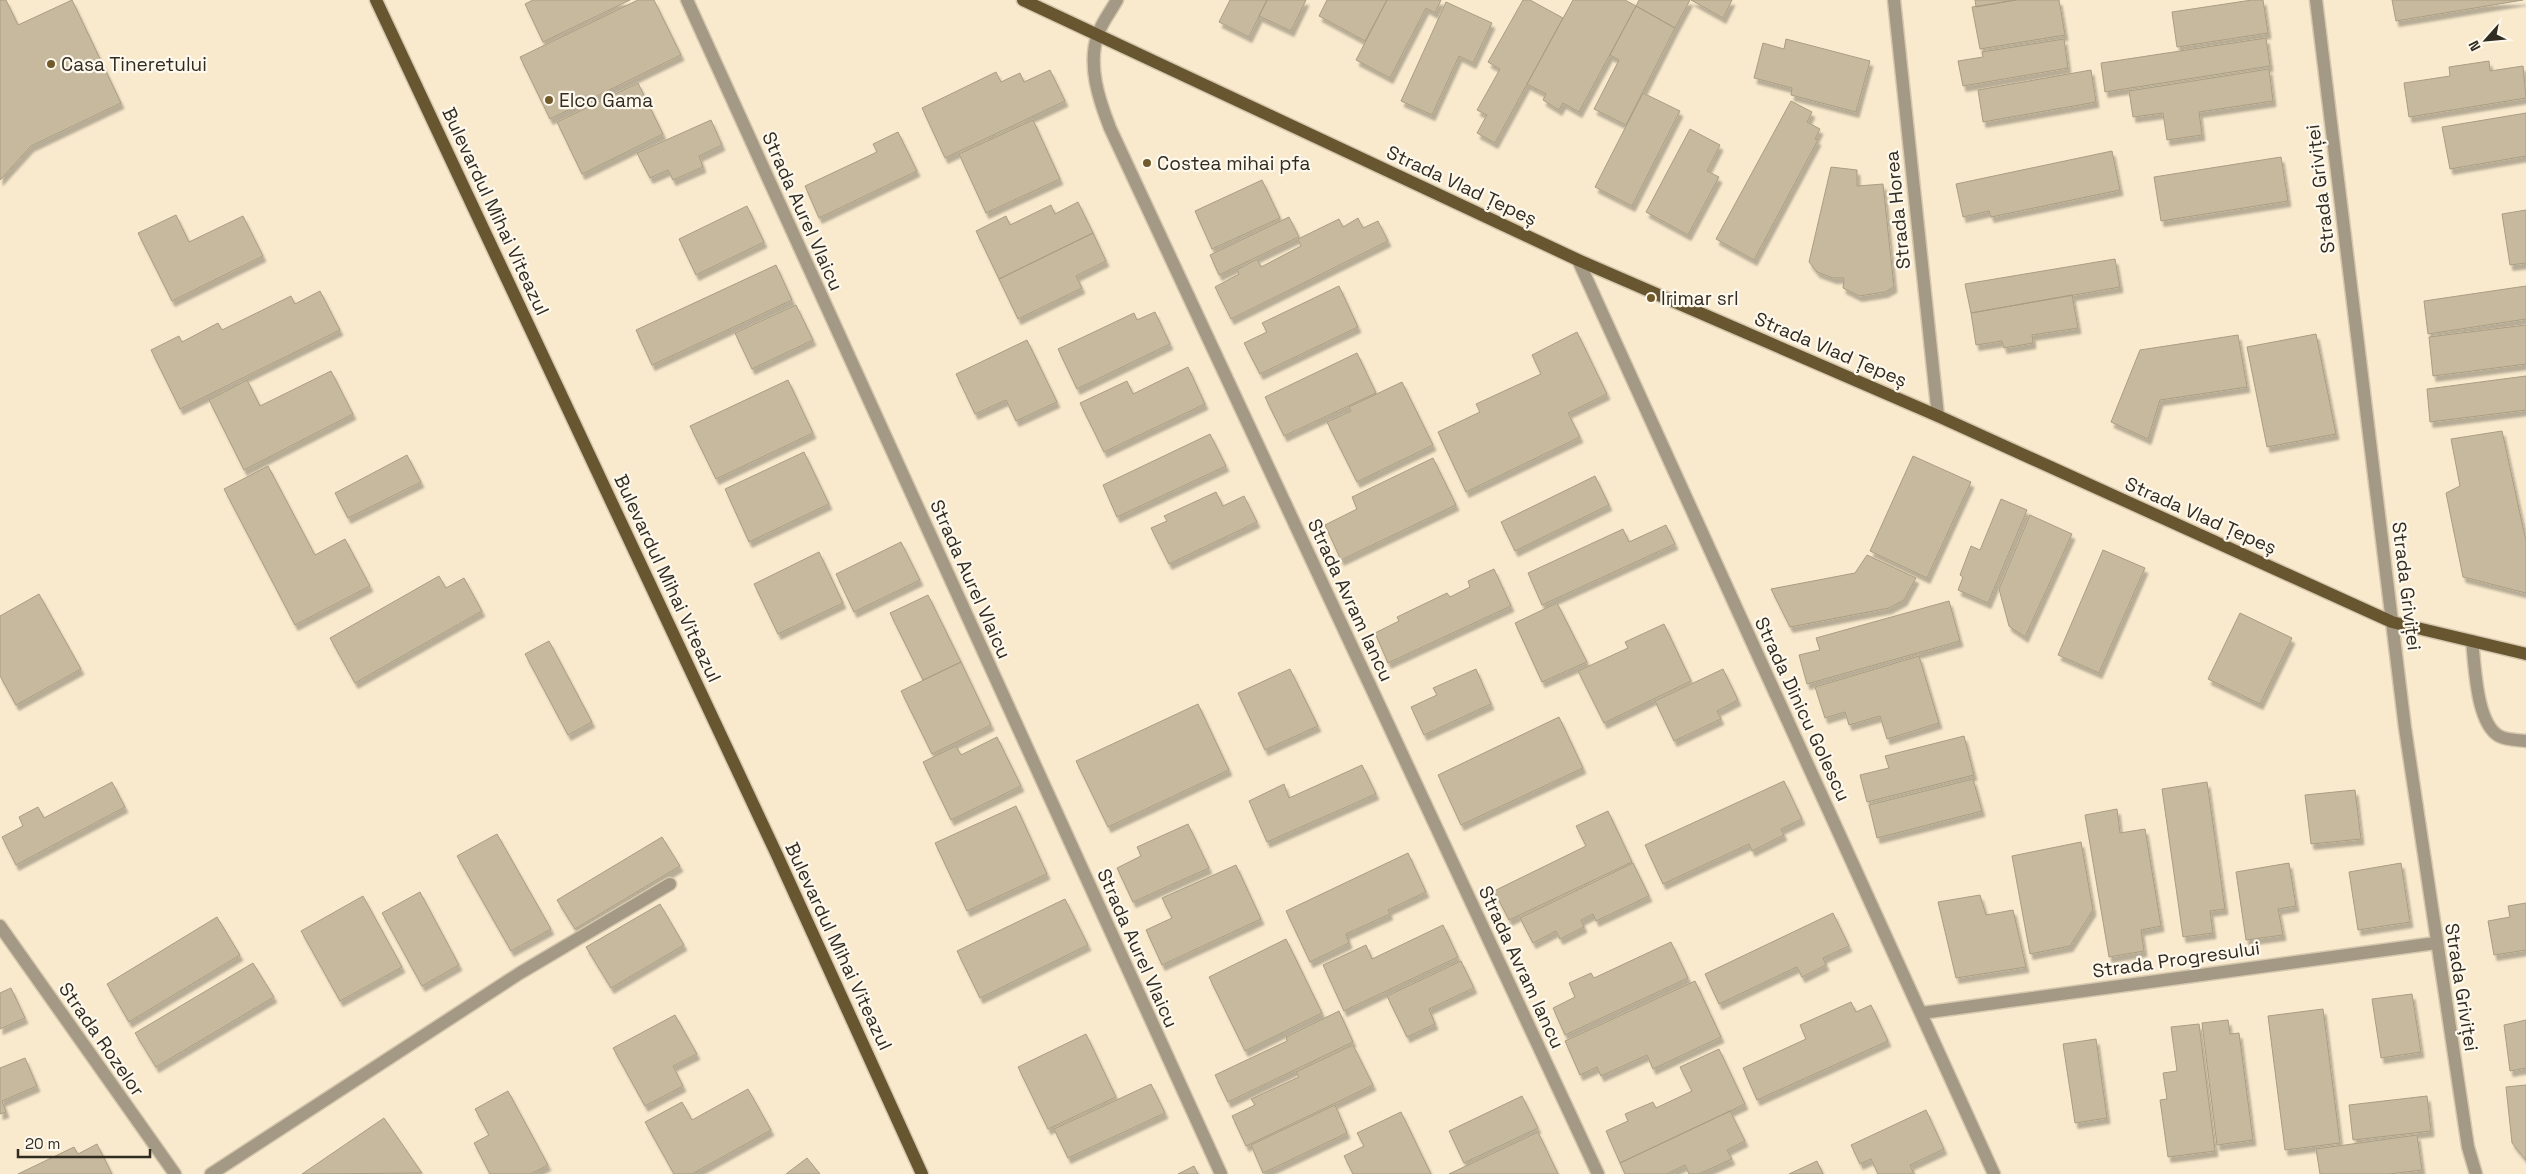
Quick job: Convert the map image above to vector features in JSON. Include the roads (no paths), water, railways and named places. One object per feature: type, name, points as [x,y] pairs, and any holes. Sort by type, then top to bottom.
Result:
[{"type":"main road","name":"Bulevardul Mihai Viteazul","points":[[376,0],[769,837],[922,1174]]},
{"type":"main road","name":"Strada Vlad Țepeș","points":[[1023,0],[1578,260],[1938,416],[2392,622],[2526,654]]},
{"type":"street","name":"Strada Aurel Vlaicu","points":[[686,0],[1221,1174]]},
{"type":"street","points":[[1097,35],[1116,0]]},
{"type":"street","name":"Strada Horea","points":[[1894,0],[1938,416]]},
{"type":"street","name":"Strada Griviței","points":[[2316,0],[2392,622],[2436,943],[2468,1147],[2476,1174]]},
{"type":"street","name":"Strada Avram Iancu","points":[[1097,35],[1094,72],[1098,98],[1110,128],[1598,1174]]},
{"type":"street","name":"Strada Dinicu Golescu","points":[[1578,260],[1994,1174]]},
{"type":"street","points":[[2472,641],[2481,709],[2488,724],[2499,736],[2526,741]]},
{"type":"street","points":[[211,1174],[520,973],[670,884]]},
{"type":"street","name":"Strada Rozelor","points":[[0,926],[175,1174]]},
{"type":"street","name":"Strada Progresului","points":[[1922,1013],[2436,943]]},
{"type":"place","name":"Casa Tineretului","points":[[51,64]]},
{"type":"place","name":"Elco Gama","points":[[549,100]]},
{"type":"place","name":"Costea mihai pfa","points":[[1147,163]]},
{"type":"place","name":"Irimar srl","points":[[1651,298]]}]
